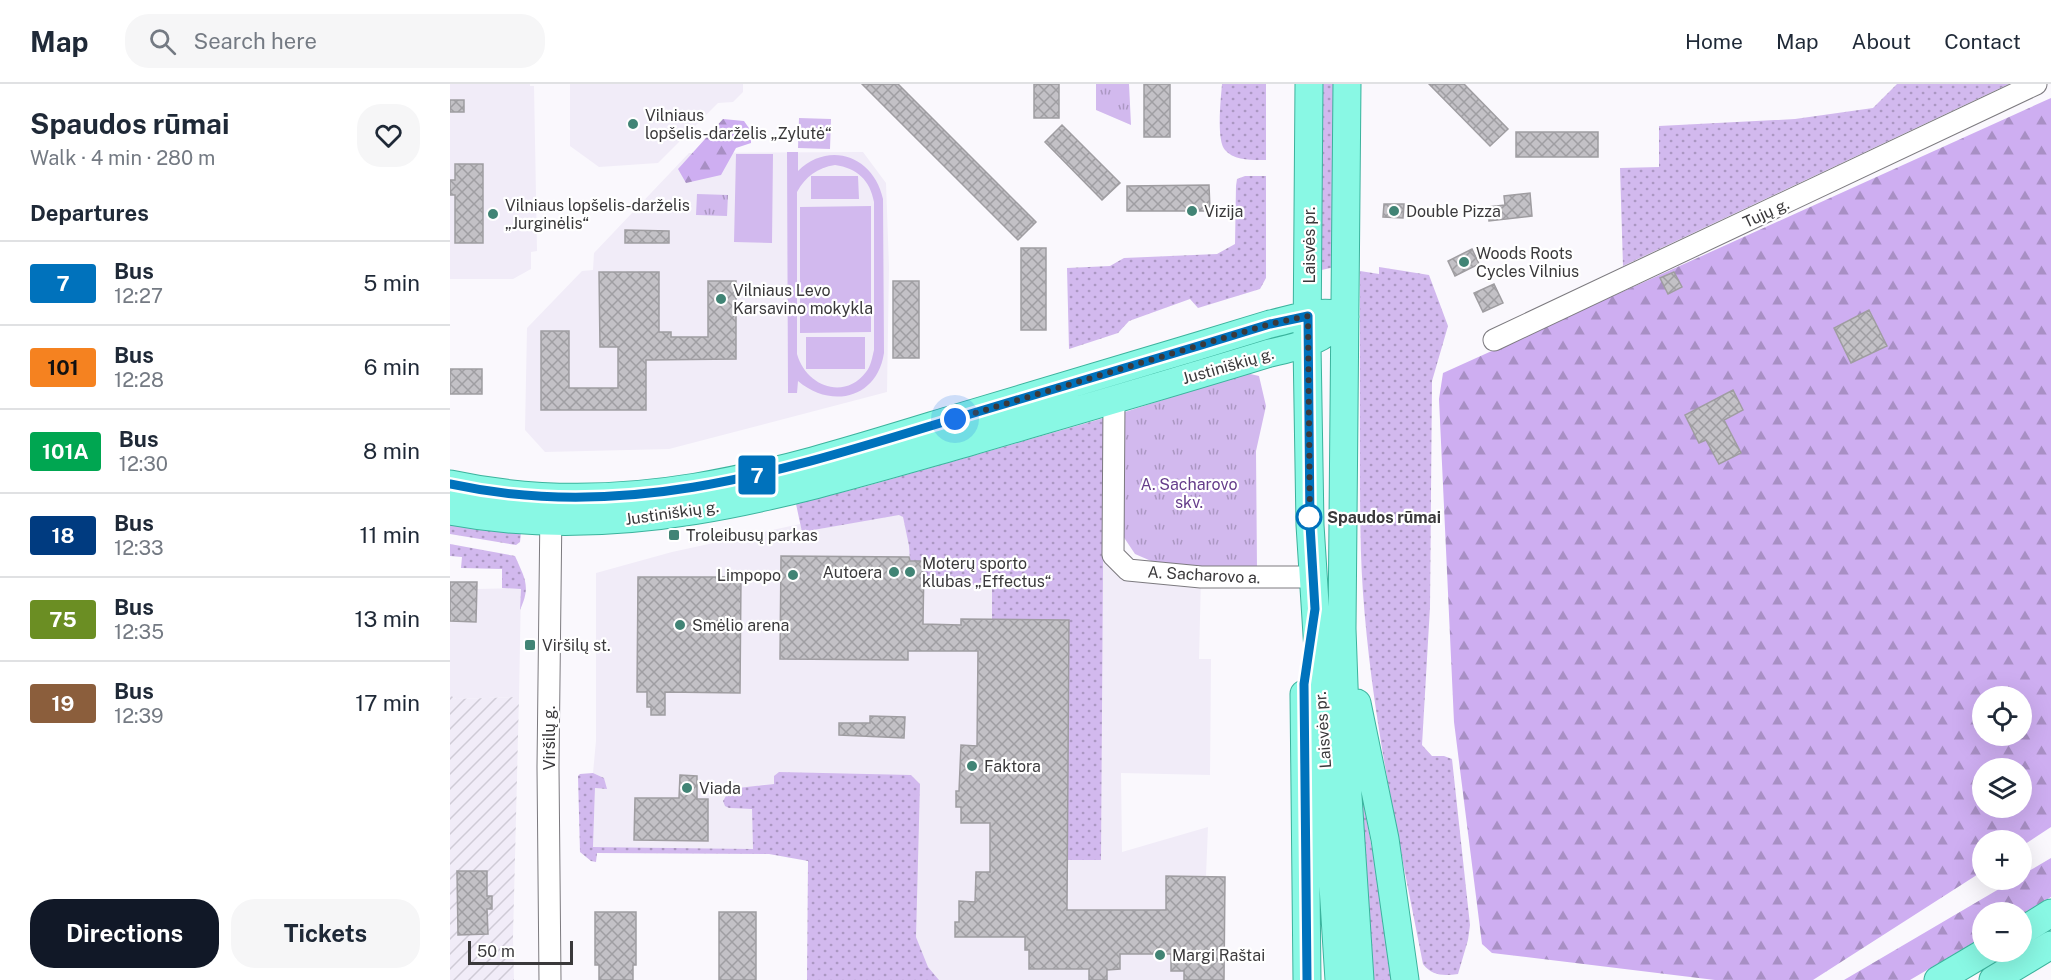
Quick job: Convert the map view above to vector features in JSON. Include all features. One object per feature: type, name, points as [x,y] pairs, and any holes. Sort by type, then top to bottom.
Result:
[{"type":"main road","name":"Laisvės pr.","points":[[1309,84],[1310,525],[1339,980]]},
{"type":"main road","name":"Laisvės pr.","points":[[1347,84],[1342,629],[1348,796],[1360,980]]},
{"type":"main road","name":"Justiniškių g.","points":[[450,484],[505,494],[551,510],[593,498],[647,495],[706,486],[807,464],[1259,328],[1325,312],[1337,313],[1346,317],[1308,344],[1270,353],[844,478],[741,502],[660,516],[551,510],[473,515],[450,511]]},
{"type":"main road","points":[[1307,980],[1304,684],[1315,609]]},
{"type":"main road","name":"Laisvės pr.","points":[[1342,629],[1385,839],[1405,980]]},
{"type":"main road","points":[[2032,925],[2051,914]]},
{"type":"main road","points":[[1993,980],[2051,945]]},
{"type":"main road","points":[[1938,980],[1972,960]]},
{"type":"street","name":"Tujų g.","points":[[1494,340],[2036,84]]},
{"type":"street","name":"A. Sacharovo a.","points":[[1113,400],[1113,555],[1128,570],[1201,577],[1312,577]]},
{"type":"street","name":"Viršilų g.","points":[[550,980],[548,767],[551,510]]},
{"type":"shaded area","name":"Vilniaus lopšelis-darželis „Jurginėlis“","points":[[450,84],[530,84],[534,86],[537,251],[531,252],[531,269],[513,279],[450,279]]},
{"type":"shaded area","name":"Vilniaus lopšelis-darželis „Zylutė“","points":[[570,84],[743,84],[743,92],[733,102],[718,103],[658,163],[599,167],[570,146]]},
{"type":"shaded area","name":"Vilniaus Levo Karsavino mokykla","points":[[863,152],[886,183],[889,267],[887,392],[669,449],[545,452],[525,430],[527,328],[582,271],[593,270],[594,253],[689,153]]},
{"type":"shaded area","points":[[899,514],[903,517],[910,561],[924,584],[992,584],[992,619],[1069,620],[1068,860],[1101,859],[1102,554],[1113,555],[1128,570],[1201,577],[1199,659],[1211,659],[1210,775],[1121,773],[1122,852],[1208,827],[1206,876],[1225,877],[1224,980],[939,980],[928,967],[916,937],[916,898],[775,784],[758,785],[730,794],[729,808],[752,809],[754,849],[593,847],[595,788],[606,789],[604,778],[593,773],[596,741],[596,573],[672,552],[800,524],[803,532]]},
{"type":"shaded area","points":[[450,582],[477,582],[477,589],[521,588],[519,697],[456,699],[450,695]]},
{"type":"shaded area","points":[[450,695],[456,699],[519,697],[514,980],[450,980]]},
{"type":"green space","points":[[1096,84],[1129,84],[1131,125],[1096,110]]},
{"type":"green space","points":[[1222,84],[1266,84],[1266,160],[1238,158],[1229,154],[1222,145],[1220,108]]},
{"type":"green space","points":[[1317,84],[1338,84],[1335,267],[1317,271]]},
{"type":"green space","points":[[1897,84],[2009,84],[1623,266],[1620,168],[1659,167],[1659,126],[1795,119],[1873,108]]},
{"type":"green space","points":[[2051,98],[2051,827],[2032,839],[2032,830],[1972,830],[1972,878],[1813,980],[1715,980],[1492,953],[1482,944],[1454,722],[1439,399],[1443,373]]},
{"type":"green space","points":[[799,118],[831,119],[830,149],[798,148]]},
{"type":"green space","points":[[723,119],[744,121],[751,131],[751,143],[736,148],[721,175],[686,183],[678,169]]},
{"type":"green space","points":[[787,152],[798,152],[798,171],[824,156],[837,155],[861,164],[878,184],[883,199],[884,353],[880,369],[872,381],[851,395],[838,397],[824,395],[798,381],[797,393],[788,393]],"holes":[[[835,165],[856,172],[866,181],[874,202],[874,350],[866,372],[857,381],[847,386],[837,387],[827,386],[808,374],[797,354],[797,192],[804,181],[817,171]]]},
{"type":"green space","points":[[736,154],[773,154],[772,243],[734,242]]},
{"type":"green space","points":[[811,176],[858,176],[859,199],[811,199]]},
{"type":"green space","points":[[1245,176],[1266,176],[1266,278],[1260,289],[1198,308],[1190,299],[1129,321],[1118,333],[1069,349],[1067,268],[1110,266],[1124,258],[1217,254],[1235,244],[1237,179]]},
{"type":"green space","points":[[697,194],[728,195],[727,216],[696,215]]},
{"type":"green space","points":[[871,206],[871,332],[800,333],[800,207]]},
{"type":"green space","points":[[1379,267],[1429,275],[1448,326],[1432,381],[1430,607],[1422,745],[1432,756],[1452,759],[1470,925],[1458,974],[1453,975],[1434,973],[1423,964],[1387,780],[1367,640],[1360,527],[1360,271],[1379,274]]},
{"type":"green space","points":[[806,337],[865,337],[865,369],[806,369]]},
{"type":"green space","name":"A. Sacharovo skv.","points":[[1246,373],[1259,376],[1266,406],[1256,451],[1257,569],[1165,567],[1135,554],[1123,536],[1122,413]]},
{"type":"green space","points":[[1104,418],[1101,860],[1067,860],[1069,620],[992,619],[992,585],[924,584],[910,561],[903,517],[899,515],[802,532],[796,504]]},
{"type":"green space","points":[[450,524],[521,532],[520,542],[516,545],[450,534]]},
{"type":"green space","points":[[450,544],[515,556],[526,588],[520,610],[521,589],[502,588],[502,569],[461,568],[462,557],[450,556]]},
{"type":"green space","points":[[1356,763],[1384,913],[1393,980],[1371,980]]},
{"type":"green space","points":[[779,772],[911,775],[920,784],[916,937],[928,967],[939,980],[807,980],[808,861],[769,854],[597,853],[596,862],[591,861],[580,852],[578,776],[580,774],[593,773],[604,778],[607,789],[595,788],[593,847],[753,849],[752,809],[729,808],[723,801],[726,796],[737,793],[738,788],[774,784],[774,776]]},
{"type":"green space","points":[[2051,858],[2051,897],[2032,908],[2032,902],[1977,902],[1997,890],[2032,890],[2032,869]]},
{"type":"green space","points":[[1972,905],[1972,943],[1910,980],[1844,980]]},
{"type":"building","points":[[862,84],[898,84],[1036,222],[1018,240]]},
{"type":"building","points":[[1034,84],[1059,84],[1059,118],[1034,118]]},
{"type":"building","points":[[1144,84],[1170,84],[1170,137],[1144,137]]},
{"type":"building","points":[[1429,84],[1464,84],[1508,129],[1490,146]]},
{"type":"building","points":[[450,100],[464,100],[464,112],[450,112]]},
{"type":"building","points":[[1062,125],[1120,183],[1102,200],[1045,142]]},
{"type":"building","points":[[1516,132],[1598,132],[1598,157],[1516,157]]},
{"type":"building","points":[[455,164],[483,164],[483,243],[455,243],[455,195],[450,195],[450,180],[455,180]]},
{"type":"building","points":[[1209,185],[1210,211],[1127,211],[1127,186]]},
{"type":"building","points":[[1530,193],[1532,216],[1489,221],[1488,207],[1505,205],[1504,196]]},
{"type":"building","name":"Double Pizza","points":[[1384,204],[1404,204],[1403,218],[1383,217]]},
{"type":"building","points":[[625,230],[669,231],[669,243],[625,243]]},
{"type":"building","points":[[1021,248],[1046,248],[1046,330],[1021,330]]},
{"type":"building","name":"Woods Roots Cycles Vilnius","points":[[1472,249],[1479,264],[1455,276],[1448,261]]},
{"type":"building","points":[[599,272],[659,272],[659,332],[671,332],[671,337],[708,337],[708,281],[736,281],[736,359],[646,360],[646,410],[541,410],[541,331],[569,331],[569,388],[618,388],[618,347],[600,347]]},
{"type":"building","points":[[1674,272],[1682,287],[1668,294],[1660,278]]},
{"type":"building","points":[[893,281],[919,281],[919,358],[893,358]]},
{"type":"building","points":[[1494,284],[1503,303],[1483,312],[1474,293]]},
{"type":"building","points":[[1869,310],[1887,346],[1851,363],[1834,328]]},
{"type":"building","points":[[450,369],[482,369],[482,394],[450,394]]},
{"type":"building","points":[[1733,390],[1743,410],[1724,420],[1741,453],[1719,464],[1706,440],[1699,443],[1685,415]]},
{"type":"building","points":[[781,556],[909,557],[910,561],[924,561],[923,624],[961,625],[961,619],[1069,620],[1067,910],[1166,910],[1166,876],[1225,877],[1224,980],[1184,980],[1184,971],[1171,971],[1171,954],[1120,954],[1120,969],[1107,970],[1107,980],[1089,980],[1089,969],[1029,969],[1029,950],[1025,950],[1025,937],[955,937],[955,922],[959,922],[959,901],[975,902],[976,872],[990,872],[990,823],[961,823],[961,807],[956,807],[961,745],[977,746],[978,651],[908,651],[908,660],[780,659]]},
{"type":"building","points":[[638,577],[741,577],[740,693],[665,692],[665,715],[651,715],[651,707],[647,707],[647,692],[637,692]]},
{"type":"building","points":[[450,582],[477,582],[476,622],[450,621]]},
{"type":"building","points":[[870,716],[905,717],[904,738],[839,735],[839,723],[870,723]]},
{"type":"building","points":[[680,775],[697,776],[697,799],[708,799],[708,841],[634,840],[635,798],[679,798]]},
{"type":"building","points":[[457,871],[487,871],[487,896],[492,896],[492,909],[487,909],[488,934],[458,935]]},
{"type":"building","points":[[595,912],[636,912],[636,965],[633,965],[633,980],[599,980],[599,965],[595,965]]},
{"type":"building","points":[[719,912],[756,912],[756,980],[719,980]]},
{"type":"bus line","name":"7","points":[[450,484],[505,494],[593,498],[647,495],[706,486],[807,464],[1270,324],[1308,316],[1310,525],[1315,609],[1304,684],[1307,980]]},
{"type":"place","name":"Vilniaus lopšelis-darželis „Zylutė“","points":[[633,124]]},
{"type":"place","name":"Vizija","points":[[1192,211]]},
{"type":"place","name":"Double Pizza","points":[[1394,211]]},
{"type":"place","name":"Vilniaus lopšelis-darželis „Jurginėlis“","points":[[493,214]]},
{"type":"place","name":"Woods Roots Cycles Vilnius","points":[[1464,262]]},
{"type":"place","name":"Vilniaus Levo Karsavino mokykla","points":[[721,299]]},
{"type":"place","name":"Spaudos rūmai","points":[[1309,517]]},
{"type":"place","name":"Troleibusų parkas","points":[[674,535]]},
{"type":"place","name":"Autoera","points":[[894,572]]},
{"type":"place","name":"Moterų sporto klubas „Effectus“","points":[[910,572]]},
{"type":"place","name":"Limpopo","points":[[793,575]]},
{"type":"place","name":"Smėlio arena","points":[[680,625]]},
{"type":"place","name":"Viršilų st.","points":[[530,645]]},
{"type":"place","name":"Faktora","points":[[972,766]]},
{"type":"place","name":"Viada","points":[[687,788]]},
{"type":"place","name":"Margi Raštai","points":[[1160,955]]},
{"type":"route","points":[[955,419],[1270,324],[1308,316],[1310,525],[1309,517]]}]
